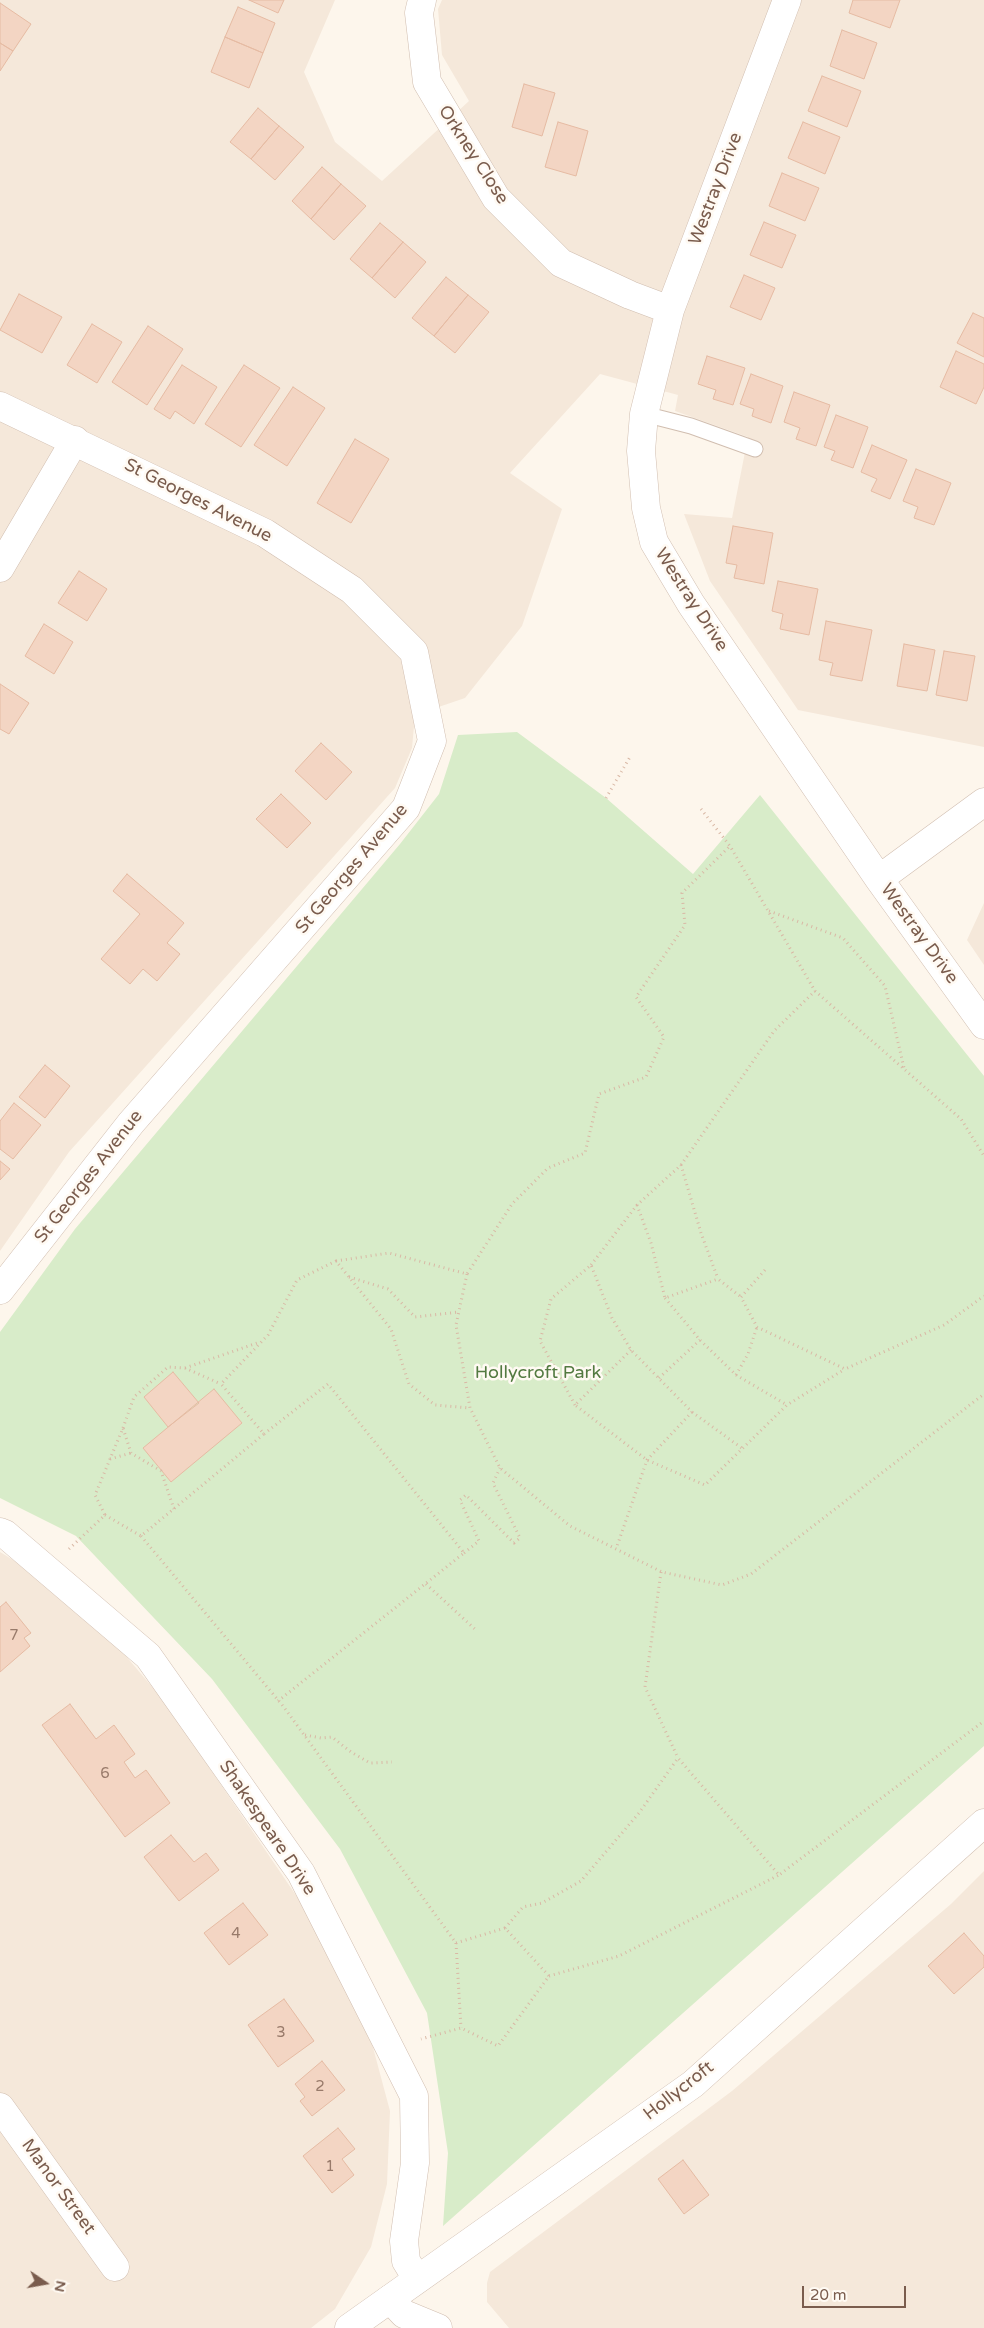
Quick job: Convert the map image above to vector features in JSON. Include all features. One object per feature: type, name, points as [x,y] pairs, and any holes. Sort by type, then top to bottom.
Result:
[{"type":"street","name":"Orkney Close","points":[[422,0],[419,13],[427,82],[496,198],[561,263],[630,295],[670,310]]},
{"type":"street","name":"Westray Drive","points":[[786,0],[670,310],[644,414],[641,451],[646,508],[654,542],[691,604],[879,879],[984,1025]]},
{"type":"street","name":"St Georges Avenue","points":[[0,406],[75,440],[265,533],[352,590],[414,652],[432,741],[406,808],[131,1123],[0,1290]]},
{"type":"street","points":[[0,568],[75,440]]},
{"type":"street","points":[[879,879],[984,802]]},
{"type":"street","name":"Shakespeare Drive","points":[[0,1532],[148,1656],[301,1873],[414,2096],[415,2163],[404,2241],[406,2261],[417,2279]]},
{"type":"street","name":"Hollycroft","points":[[349,2328],[693,2084],[984,1823]]},
{"type":"street","name":"Manor Street","points":[[0,2107],[115,2267]]},
{"type":"street","points":[[390,2299],[404,2314],[438,2328]]},
{"type":"lane","points":[[644,414],[692,426],[755,449]]},
{"type":"path","points":[[606,798],[630,757]]},
{"type":"path","points":[[701,809],[730,846],[815,990],[961,1119],[984,1156]]},
{"type":"path","points":[[730,846],[682,892],[685,925],[636,997],[664,1037],[646,1077],[599,1094],[584,1153],[548,1168],[512,1204],[467,1274],[456,1325],[470,1408],[500,1468],[570,1526],[662,1572],[722,1585],[752,1574],[984,1394]]},
{"type":"path","points":[[768,911],[843,938],[885,986],[904,1069]]},
{"type":"path","points":[[815,990],[774,1031],[681,1165],[637,1205],[591,1265],[551,1299],[540,1341],[575,1405],[647,1460],[705,1485],[787,1405],[845,1369],[944,1325],[984,1296]]},
{"type":"path","points":[[681,1165],[701,1233],[718,1279],[741,1297],[758,1328],[845,1369]]},
{"type":"path","points":[[637,1205],[651,1243],[664,1298],[700,1340],[736,1375],[787,1405]]},
{"type":"path","points":[[221,1384],[268,1335],[297,1280],[336,1261],[389,1253],[467,1274]]},
{"type":"path","points":[[336,1261],[391,1329],[409,1384],[435,1405],[470,1408]]},
{"type":"path","points":[[591,1265],[612,1318],[631,1350],[692,1412],[743,1449]]},
{"type":"path","points":[[741,1297],[765,1270]]},
{"type":"path","points":[[348,1277],[388,1289],[415,1317],[459,1312]]},
{"type":"path","points":[[664,1298],[718,1279]]},
{"type":"path","points":[[736,1375],[748,1354],[758,1328]]},
{"type":"path","points":[[659,1378],[700,1340]]},
{"type":"path","points":[[185,1368],[261,1342]]},
{"type":"path","points":[[575,1405],[631,1350]]},
{"type":"path","points":[[264,1434],[221,1384],[185,1368],[168,1367],[134,1398],[95,1495],[105,1515],[141,1536],[278,1701],[456,1943],[461,2028]]},
{"type":"path","points":[[141,1536],[264,1434],[328,1384],[464,1554]]},
{"type":"path","points":[[616,1549],[647,1460],[692,1412]]},
{"type":"path","points":[[123,1428],[131,1453],[161,1471],[174,1509]]},
{"type":"path","points":[[110,1460],[131,1453]]},
{"type":"path","points":[[278,1701],[479,1541],[460,1500],[466,1495],[514,1543],[520,1538],[493,1483],[500,1468]]},
{"type":"path","points":[[47,1570],[105,1515]]},
{"type":"path","points":[[662,1572],[645,1687],[678,1758],[779,1875]]},
{"type":"path","points":[[426,1584],[477,1631]]},
{"type":"path","points":[[390,2047],[461,2028],[498,2046],[549,1976],[618,1956],[779,1875],[984,1721]]},
{"type":"path","points":[[304,1735],[321,1738],[332,1737],[351,1752],[370,1763],[392,1762]]},
{"type":"path","points":[[456,1943],[505,1928],[523,1907],[542,1903],[580,1881],[639,1813],[678,1758]]},
{"type":"path","points":[[505,1928],[549,1976]]},
{"type":"shaded area","points":[[0,0],[335,0],[304,72],[335,142],[382,181],[469,101],[442,55],[438,9],[442,0],[984,0],[984,747],[798,710],[710,581],[684,514],[732,518],[748,437],[675,411],[678,395],[600,374],[510,473],[562,509],[522,626],[465,698],[415,715],[412,748],[395,788],[69,1152],[0,1251]]},
{"type":"shaded area","points":[[984,903],[984,965],[967,940]]},
{"type":"shaded area","points":[[0,1552],[41,1577],[103,1629],[164,1701],[325,1938],[371,2040],[390,2111],[387,2184],[371,2247],[335,2309],[311,2328],[0,2328]]},
{"type":"shaded area","points":[[984,1871],[984,2328],[509,2328],[487,2302],[487,2283],[490,2272],[732,2091],[951,1904]]},
{"type":"green space","name":"Hollycroft Park","points":[[517,732],[606,798],[693,874],[760,795],[984,1076],[984,1746],[443,2226],[448,2153],[427,2013],[340,1849],[212,1679],[76,1536],[0,1498],[0,1332],[75,1229],[400,844],[439,794],[458,735]]},
{"type":"building","points":[[249,0],[284,0],[278,13]]},
{"type":"building","points":[[853,0],[900,0],[890,28],[849,13]]},
{"type":"building","points":[[0,3],[31,24],[13,51],[0,43]]},
{"type":"building","points":[[238,7],[275,23],[263,53],[225,37]]},
{"type":"building","points":[[842,30],[877,43],[864,79],[830,66]]},
{"type":"building","points":[[225,37],[263,53],[249,88],[211,72]]},
{"type":"building","points":[[0,43],[13,51],[0,71]]},
{"type":"building","points":[[822,76],[861,91],[847,127],[808,111]]},
{"type":"building","points":[[524,84],[555,93],[542,136],[512,127]]},
{"type":"building","points":[[258,108],[279,126],[251,159],[230,142]]},
{"type":"building","points":[[558,122],[588,131],[576,176],[545,167]]},
{"type":"building","points":[[803,122],[840,137],[825,174],[788,158]]},
{"type":"building","points":[[279,126],[304,147],[275,180],[251,159]]},
{"type":"building","points":[[322,167],[341,184],[311,219],[292,201]]},
{"type":"building","points":[[782,173],[819,188],[805,221],[769,206]]},
{"type":"building","points":[[341,184],[366,206],[334,240],[311,219]]},
{"type":"building","points":[[764,222],[796,235],[782,268],[750,255]]},
{"type":"building","points":[[380,223],[403,242],[372,278],[350,259]]},
{"type":"building","points":[[403,242],[426,262],[395,298],[372,278]]},
{"type":"building","points":[[744,275],[775,288],[761,320],[730,307]]},
{"type":"building","points":[[446,277],[468,295],[434,336],[412,318]]},
{"type":"building","points":[[19,294],[62,317],[42,353],[0,330]]},
{"type":"building","points":[[468,295],[489,312],[455,353],[434,336]]},
{"type":"building","points":[[973,313],[984,318],[984,357],[957,343]]},
{"type":"building","points":[[92,324],[122,342],[97,383],[67,365]]},
{"type":"building","points":[[148,326],[183,349],[147,405],[112,382]]},
{"type":"building","points":[[956,351],[984,364],[984,387],[976,404],[940,387]]},
{"type":"building","points":[[707,356],[745,368],[733,405],[713,399],[716,390],[698,384]]},
{"type":"building","points":[[182,365],[217,387],[194,424],[175,411],[170,419],[154,409]]},
{"type":"building","points":[[244,365],[280,388],[241,447],[205,424]]},
{"type":"building","points":[[751,374],[783,386],[771,423],[752,416],[754,409],[740,404]]},
{"type":"building","points":[[293,387],[325,408],[287,466],[254,445]]},
{"type":"building","points":[[794,392],[830,405],[816,446],[796,439],[800,428],[784,422]]},
{"type":"building","points":[[836,415],[868,427],[853,468],[831,460],[835,451],[824,447]]},
{"type":"building","points":[[355,439],[389,459],[351,523],[317,503]]},
{"type":"building","points":[[872,445],[907,460],[890,499],[871,491],[877,479],[861,472]]},
{"type":"building","points":[[916,469],[951,483],[934,525],[914,518],[918,507],[903,501]]},
{"type":"building","points":[[733,526],[773,533],[764,584],[734,578],[737,565],[726,563]]},
{"type":"building","points":[[79,571],[107,589],[87,621],[58,603]]},
{"type":"building","points":[[778,581],[818,589],[809,635],[780,629],[783,614],[772,611]]},
{"type":"building","points":[[826,621],[872,630],[862,681],[830,675],[833,663],[819,660]]},
{"type":"building","points":[[44,624],[73,642],[54,674],[25,656]]},
{"type":"building","points":[[904,644],[935,650],[927,691],[897,686]]},
{"type":"building","points":[[944,651],[975,656],[967,701],[936,695]]},
{"type":"building","points":[[0,684],[29,703],[9,734],[0,729]]},
{"type":"building","points":[[321,743],[352,772],[326,800],[295,771]]},
{"type":"building","points":[[281,794],[311,823],[287,848],[256,819]]},
{"type":"building","points":[[127,874],[184,923],[167,943],[180,954],[157,981],[143,969],[130,984],[101,959],[140,914],[113,891]]},
{"type":"building","points":[[45,1065],[70,1086],[45,1118],[19,1097]]},
{"type":"building","points":[[14,1103],[41,1125],[13,1159],[0,1149],[0,1121]]},
{"type":"building","points":[[0,1161],[10,1169],[0,1180]]},
{"type":"building","points":[[173,1372],[199,1403],[168,1427],[144,1397]]},
{"type":"building","points":[[214,1389],[242,1423],[171,1482],[143,1448]]},
{"type":"building","points":[[6,1602],[31,1633],[24,1638],[30,1646],[0,1672],[0,1607]]},
{"type":"building","points":[[70,1704],[96,1739],[114,1725],[135,1754],[124,1762],[135,1778],[146,1770],[170,1803],[125,1837],[42,1725]]},
{"type":"building","points":[[171,1835],[194,1862],[206,1853],[219,1870],[179,1901],[144,1857]]},
{"type":"building","points":[[243,1903],[268,1935],[229,1965],[204,1933]]},
{"type":"building","points":[[964,1933],[984,1956],[984,1967],[954,1994],[928,1966]]},
{"type":"building","points":[[284,1999],[314,2041],[278,2067],[248,2025]]},
{"type":"building","points":[[322,2061],[345,2090],[312,2116],[300,2101],[305,2097],[295,2084]]},
{"type":"building","points":[[338,2128],[355,2149],[342,2159],[354,2175],[332,2193],[303,2156]]},
{"type":"building","points":[[683,2160],[709,2195],[684,2214],[658,2179]]}]
